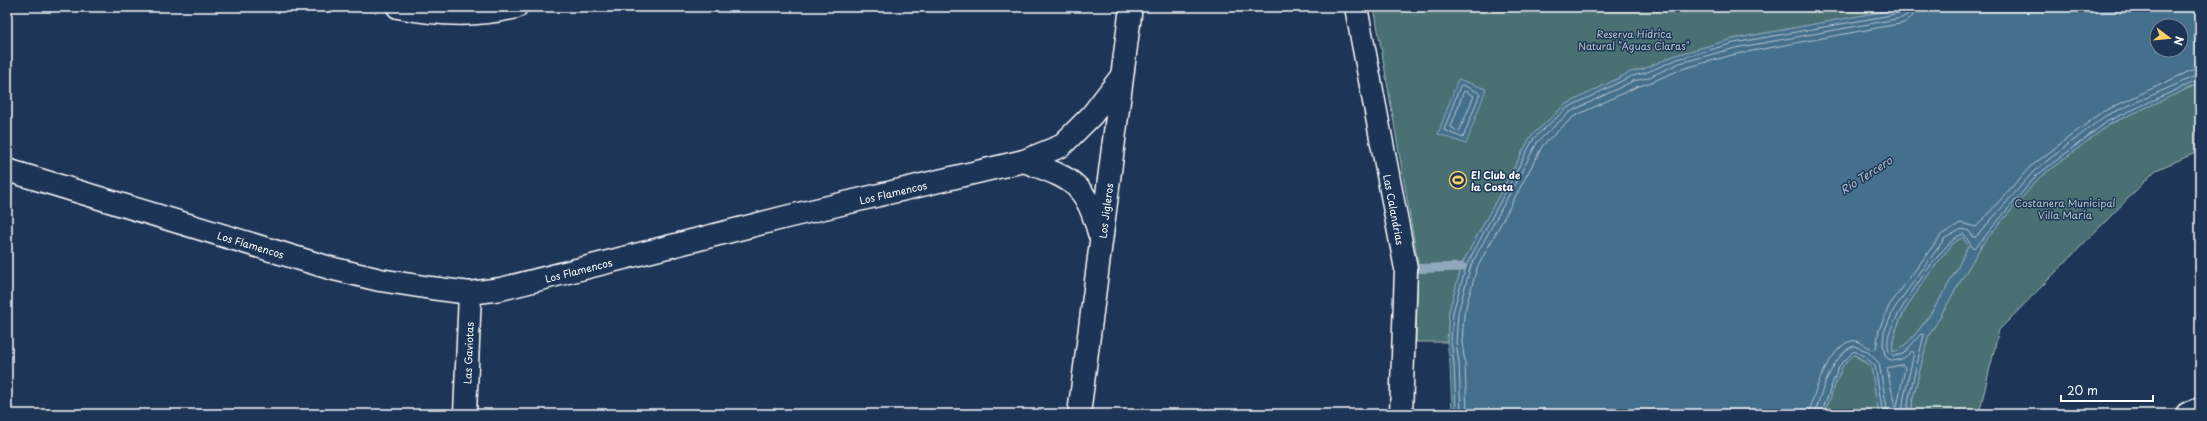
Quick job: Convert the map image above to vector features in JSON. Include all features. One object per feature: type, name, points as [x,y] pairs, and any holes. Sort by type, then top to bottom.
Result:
[{"type":"street","points":[[398,7],[437,13],[466,14],[496,12],[516,7]]},
{"type":"street","name":"Los Jigleros","points":[[1080,414],[1130,7]]},
{"type":"street","name":"Las Calandrias","points":[[1356,7],[1406,269],[1401,414]]},
{"type":"street","name":"Los Flamencos","points":[[7,170],[330,268],[380,280],[470,293],[501,289],[786,216],[1024,161],[1061,146],[1092,115],[1121,76]]},
{"type":"street","points":[[1024,161],[1062,176],[1080,190],[1092,208],[1101,240]]},
{"type":"street","name":"Las Gaviotas","points":[[465,414],[470,293]]},
{"type":"street","points":[[2187,414],[2200,409]]},
{"type":"green space","name":"Reserva Hidríca Natural \"Aguas Claras\"","points":[[1374,7],[1908,7],[1733,39],[1676,55],[1644,69],[1631,72],[1565,105],[1531,136],[1463,262],[1449,311],[1447,342],[1416,342],[1418,263]]},
{"type":"green space","name":"Costanera Municipal Villa María","points":[[2200,83],[2200,151],[2156,170],[1999,330],[1979,414],[1911,414],[1913,398],[1928,337],[1983,243],[2039,178],[2110,124]]},
{"type":"green space","points":[[1963,237],[1968,246],[1936,305],[1925,322],[1903,347],[1893,352],[1893,340],[1897,327],[1914,296],[1952,244]]},
{"type":"green space","points":[[1854,355],[1871,367],[1879,414],[1824,414],[1842,367]]},
{"type":"water","name":"Río Tercero","points":[[1908,7],[2200,7],[2200,83],[2110,124],[2039,178],[1983,243],[1928,337],[1913,398],[1911,414],[1879,414],[1871,367],[1862,359],[1854,355],[1842,367],[1824,414],[1452,414],[1450,364],[1447,342],[1449,311],[1463,262],[1531,136],[1565,105],[1631,72],[1644,69],[1676,55],[1733,39]],"holes":[[[1963,237],[1968,246],[1936,306],[1925,322],[1903,347],[1893,352],[1893,341],[1897,327],[1904,312],[1924,281],[1952,244]]]},
{"type":"water","points":[[1458,79],[1486,89],[1466,144],[1438,134]]},
{"type":"waterway","points":[[1406,269],[1462,267]]},
{"type":"place","name":"El Club de la Costa","points":[[1458,180]]}]
